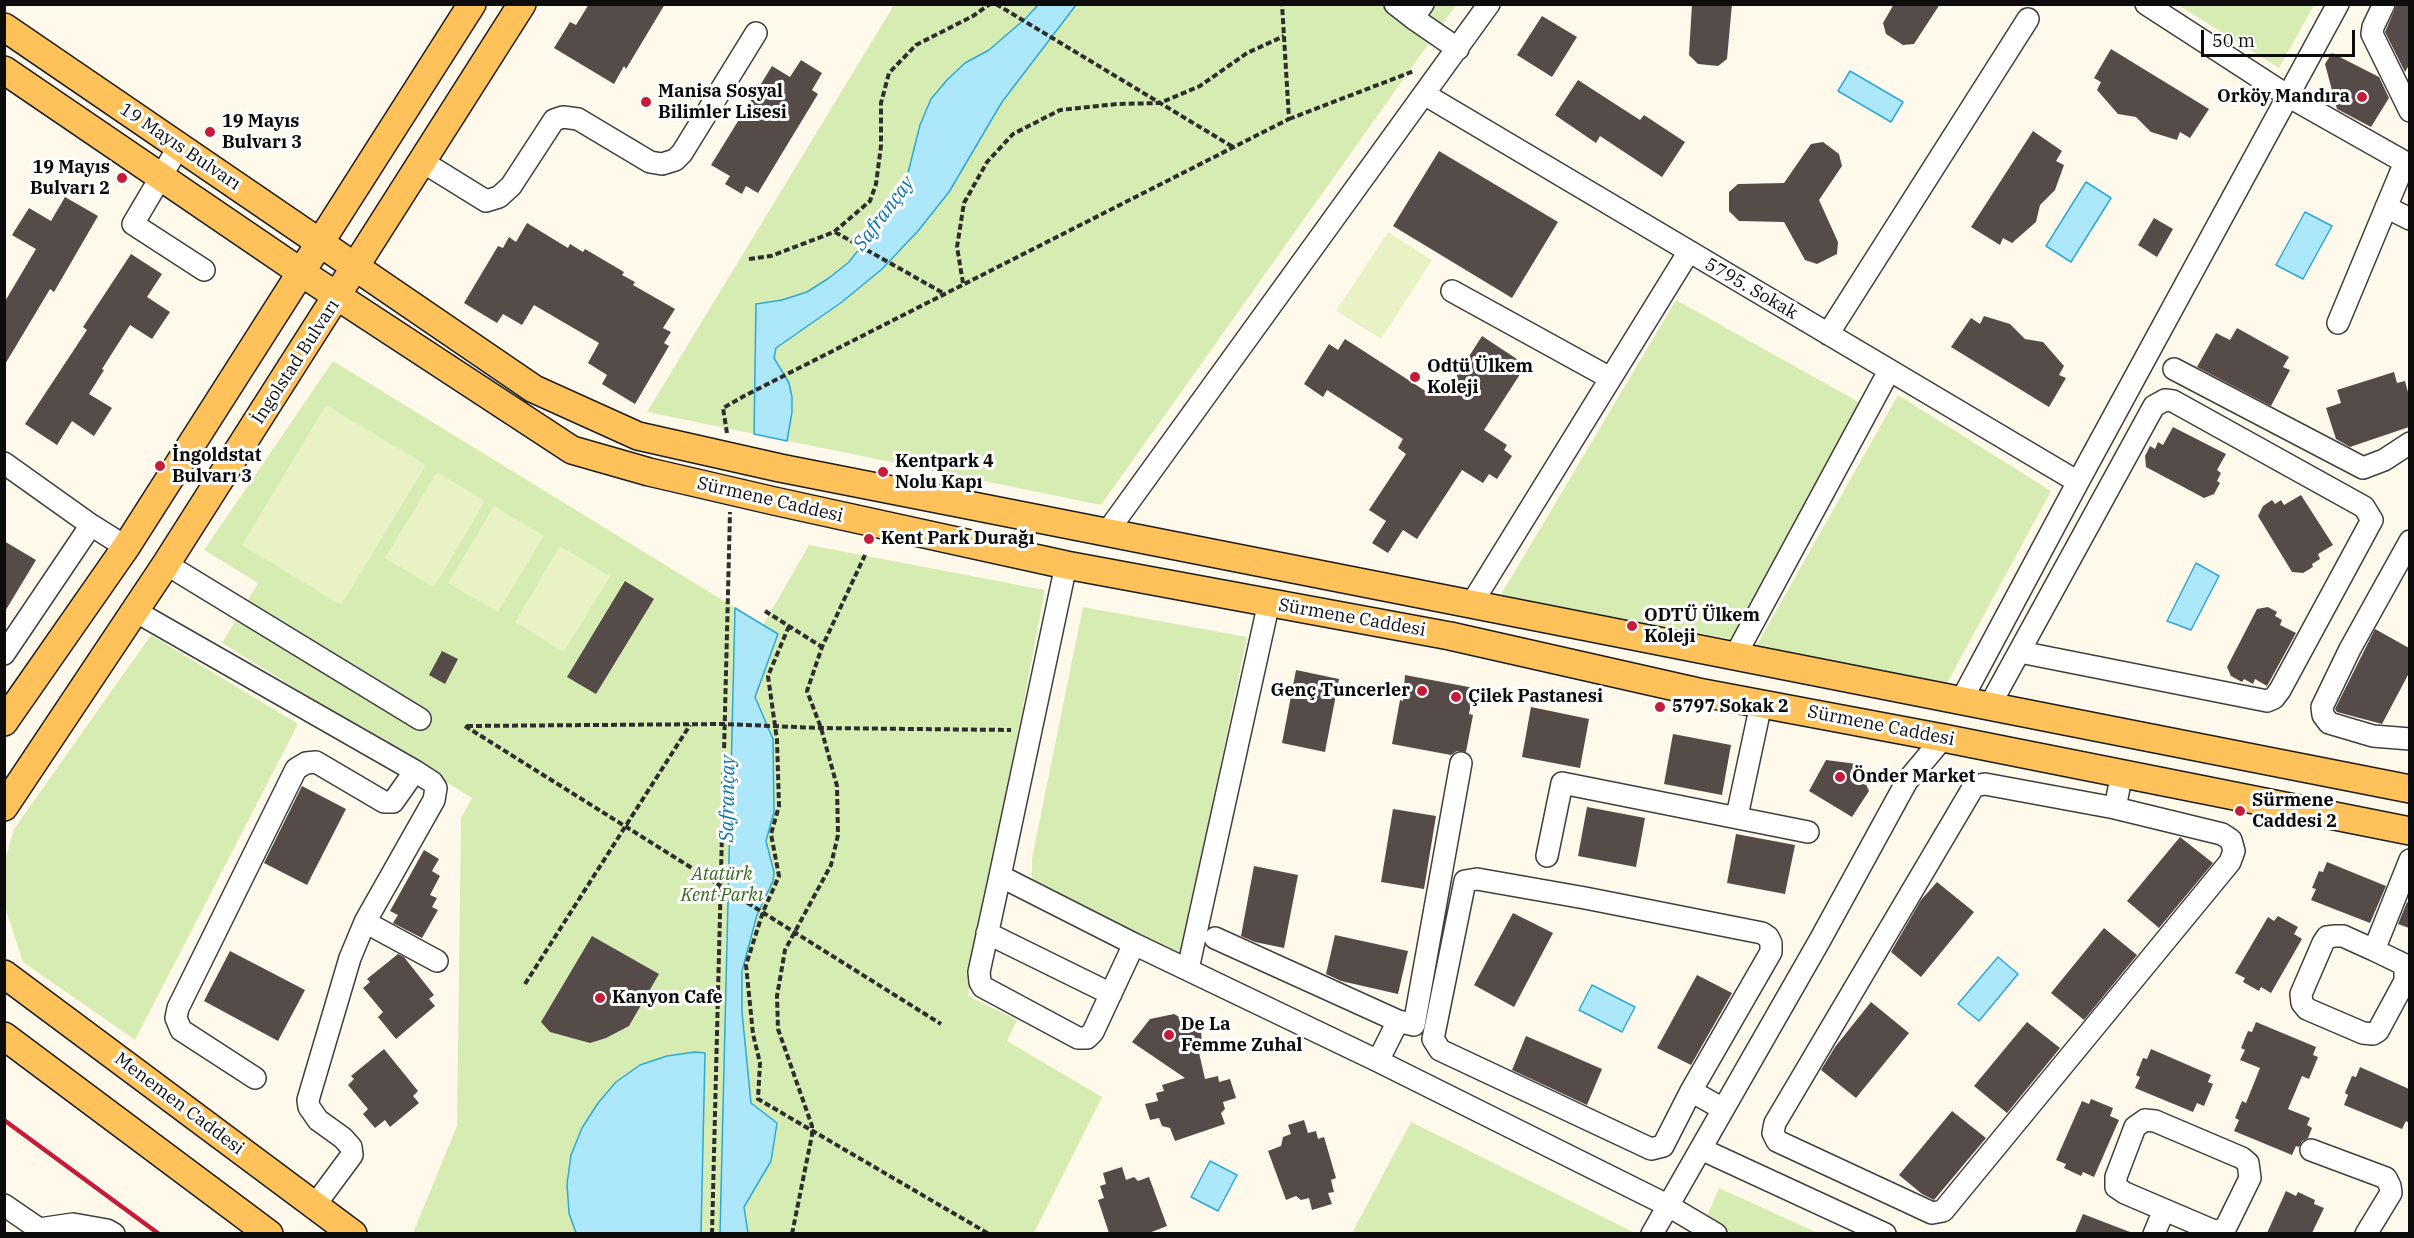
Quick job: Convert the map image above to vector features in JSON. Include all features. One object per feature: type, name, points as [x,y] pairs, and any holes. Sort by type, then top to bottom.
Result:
[{"type":"main road","points":[[4,722],[126,547],[472,4]]},
{"type":"main road","name":"İngolstad Bulvarı","points":[[4,807],[166,564],[522,4]]},
{"type":"main road","name":"19 Mayıs Bulvarı","points":[[4,27],[357,266]]},
{"type":"main road","name":"19 Mayıs Bulvarı","points":[[4,70],[338,296]]},
{"type":"main road","name":"Sürmene Caddesi","points":[[357,266],[534,389],[638,435],[780,468],[1962,699],[2409,789]]},
{"type":"main road","name":"Sürmene Caddesi","points":[[338,296],[572,450],[649,472],[1066,565],[1449,636],[1698,692],[2122,772],[2409,831]]},
{"type":"main road","points":[[774,501],[780,468]]},
{"type":"main road","points":[[1110,572],[1112,533]]},
{"type":"main road","points":[[1449,636],[1472,603]]},
{"type":"main road","points":[[1943,738],[1962,699]]},
{"type":"main road","name":"Menemen Caddesi","points":[[4,974],[353,1233]]},
{"type":"main road","points":[[4,1036],[269,1233]]},
{"type":"street","points":[[1395,4],[1418,11],[1455,52]]},
{"type":"street","points":[[1112,533],[1489,4]]},
{"type":"street","points":[[2146,4],[2288,96],[2407,163],[2386,207],[2338,323]]},
{"type":"street","points":[[1962,699],[2338,4]]},
{"type":"street","points":[[2384,4],[2372,34],[2409,111]]},
{"type":"street","points":[[1828,334],[2028,19]]},
{"type":"street","points":[[423,162],[486,201],[499,197],[511,186],[554,120],[563,117],[578,119],[650,162],[662,164],[675,160],[682,153],[756,33]]},
{"type":"street","name":"5795. Sokak","points":[[1425,94],[2078,482]]},
{"type":"street","points":[[179,146],[133,224],[204,270]]},
{"type":"street","points":[[2386,207],[2409,219]]},
{"type":"street","points":[[1472,603],[1688,252]]},
{"type":"street","points":[[1452,291],[1610,378]]},
{"type":"street","points":[[2174,369],[2363,468],[2384,460],[2409,443]]},
{"type":"street","points":[[1735,656],[1889,371]]},
{"type":"street","points":[[1990,705],[2154,406],[2165,400],[2173,401],[2364,507],[2372,520],[2274,699],[2267,701],[2020,652]]},
{"type":"street","points":[[7,469],[126,547]]},
{"type":"street","points":[[4,654],[91,525]]},
{"type":"street","points":[[2409,540],[2350,649],[2322,707],[2323,715],[2329,723],[2373,736],[2409,739]]},
{"type":"street","points":[[166,564],[420,719]]},
{"type":"street","points":[[1066,565],[987,933],[979,972],[980,982],[983,987],[1078,1038],[1087,1038],[1093,1032],[1134,944]]},
{"type":"street","points":[[1188,969],[1269,602]]},
{"type":"street","points":[[135,611],[415,771],[432,782],[436,788],[434,800],[366,922],[350,958],[308,1100],[309,1107],[318,1120],[343,1138],[351,1147],[352,1155],[315,1205]]},
{"type":"street","points":[[1737,816],[1761,704]]},
{"type":"street","points":[[1652,1233],[1906,782],[1943,738]]},
{"type":"street","points":[[255,1078],[182,1030],[176,1018],[178,1008],[296,769],[306,763],[316,762],[384,802],[393,802],[415,771]]},
{"type":"street","points":[[1215,938],[1398,1022],[1414,1026],[1461,763]]},
{"type":"street","points":[[2115,808],[2122,772]]},
{"type":"street","points":[[1547,856],[1562,783],[1737,816],[1808,832]]},
{"type":"street","points":[[1985,784],[2115,808],[2222,834],[2231,840],[2234,851],[2230,862],[1943,1211],[1932,1213],[1777,1141],[1773,1133],[1775,1123],[1974,786],[1985,784]]},
{"type":"street","points":[[2374,950],[2409,860]]},
{"type":"street","points":[[1000,876],[1134,944],[1378,1060],[1667,1205],[1716,1233]]},
{"type":"street","points":[[1477,879],[1531,888],[1762,933],[1768,937],[1771,952],[1691,1091],[1663,1146],[1651,1149],[1436,1046],[1433,1039],[1465,881],[1477,879]]},
{"type":"street","points":[[366,922],[437,961]]},
{"type":"street","points":[[987,933],[1111,994]]},
{"type":"street","points":[[2343,936],[2374,950],[2403,964],[2406,976],[2378,1031],[2373,1034],[2363,1033],[2307,1009],[2302,1004],[2301,994],[2327,937],[2343,936]]},
{"type":"street","points":[[1378,1060],[1398,1022]]},
{"type":"street","points":[[1691,1091],[1723,1109]]},
{"type":"street","points":[[2155,1121],[2242,1158],[2248,1163],[2250,1178],[2225,1229],[2214,1231],[2164,1210],[2116,1187],[2116,1177],[2135,1127],[2140,1122],[2155,1121]]},
{"type":"street","points":[[1701,1149],[1885,1233]]},
{"type":"street","points":[[2311,1150],[2386,1178],[2391,1193],[2366,1233]]},
{"type":"street","points":[[4,1205],[38,1231],[74,1224],[114,1233]]},
{"type":"street","points":[[2154,1233],[2164,1210]]},
{"type":"path","points":[[748,259],[771,256],[834,232],[870,201],[881,146],[881,103],[889,73],[916,45],[973,16],[990,4]]},
{"type":"path","points":[[996,4],[1234,147]]},
{"type":"path","points":[[1282,4],[1289,119]]},
{"type":"path","points":[[963,284],[957,247],[964,202],[987,162],[1013,134],[1060,110],[1160,102],[1200,86],[1247,53],[1284,36]]},
{"type":"path","points":[[731,457],[723,408],[746,395],[1289,119],[1455,52]]},
{"type":"path","points":[[834,232],[944,294]]},
{"type":"path","points":[[712,1233],[730,491]]},
{"type":"path","points":[[792,1233],[812,1129],[778,1029],[777,996],[785,950],[831,865],[838,836],[837,786],[821,728],[807,691],[822,647],[865,555]]},
{"type":"path","points":[[765,611],[822,647]]},
{"type":"path","points":[[789,626],[768,676],[775,725],[779,806],[771,834],[779,876],[746,965],[753,1034],[760,1063],[758,1099],[989,1233]]},
{"type":"path","points":[[525,984],[690,724]]},
{"type":"path","points":[[941,1024],[465,726],[768,724],[821,728],[1012,730]]},
{"type":"green space","points":[[894,5],[1456,5],[1101,505],[647,412]]},
{"type":"green space","points":[[2178,5],[2314,5],[2279,68]]},
{"type":"green space","points":[[1388,232],[1432,260],[1381,339],[1336,311]]},
{"type":"green space","points":[[1676,300],[1864,405],[1737,640],[1499,598]]},
{"type":"green space","name":"Atatürk Kent Parkı","points":[[333,361],[763,625],[809,545],[1045,590],[968,996],[1017,1020],[1007,1041],[1102,1097],[1034,1233],[413,1233],[457,1126],[461,818],[472,798],[222,643],[258,583],[204,550]]},
{"type":"green space","points":[[1898,395],[2051,491],[1946,685],[1754,650]]},
{"type":"green space","points":[[326,405],[426,465],[341,605],[242,545]]},
{"type":"green space","points":[[437,472],[485,501],[434,587],[385,558]]},
{"type":"green space","points":[[494,506],[544,536],[498,612],[448,583]]},
{"type":"green space","points":[[560,546],[610,576],[564,652],[515,622]]},
{"type":"green space","points":[[1083,607],[1247,637],[1182,951],[1172,960],[1043,893],[1032,879],[1032,858]]},
{"type":"green space","points":[[151,635],[298,724],[135,1040],[23,962],[5,907],[4,864],[14,829]]},
{"type":"green space","points":[[1411,1122],[1635,1233],[1352,1233]]},
{"type":"green space","points":[[1719,1188],[1818,1233],[1732,1233],[1706,1219]]},
{"type":"water","points":[[1038,5],[1076,5],[1002,102],[949,192],[918,231],[882,269],[842,302],[776,348],[774,358],[789,383],[792,397],[787,441],[754,434],[756,304],[782,300],[807,292],[849,262],[880,222],[907,177],[920,125],[931,99],[965,63],[989,50]]},
{"type":"water","points":[[1850,71],[1903,102],[1891,122],[1838,91]]},
{"type":"water","points":[[2086,182],[2111,198],[2071,262],[2046,246]]},
{"type":"water","points":[[2305,212],[2332,226],[2303,279],[2276,265]]},
{"type":"water","points":[[2196,563],[2219,576],[2191,630],[2167,621]]},
{"type":"water","points":[[735,608],[778,634],[755,697],[773,739],[774,812],[766,841],[774,872],[773,881],[757,915],[742,971],[742,1012],[751,1103],[777,1123],[771,1161],[744,1207],[748,1233],[720,1234]]},
{"type":"water","points":[[1998,957],[2018,974],[1979,1021],[1958,1004]]},
{"type":"water","points":[[1592,985],[1635,1007],[1622,1032],[1579,1010]]},
{"type":"water","points":[[705,1053],[701,1233],[576,1233],[569,1213],[567,1184],[571,1155],[582,1128],[598,1103],[616,1082],[640,1065],[667,1056]]},
{"type":"water","points":[[1210,1161],[1237,1175],[1218,1211],[1191,1197]]},
{"type":"building","points":[[589,4],[665,4],[626,69],[624,66],[614,84],[554,48],[570,22],[576,25]]},
{"type":"building","points":[[1692,4],[1732,4],[1727,59],[1718,66],[1698,64],[1689,55]]},
{"type":"building","points":[[1894,4],[1940,4],[1914,44],[1903,45],[1886,34],[1883,23]]},
{"type":"building","points":[[2397,4],[2409,4],[2409,65],[2405,72],[2385,32]]},
{"type":"building","points":[[1542,16],[1577,37],[1552,77],[1517,55]]},
{"type":"building","points":[[2111,49],[2209,109],[2190,138],[2180,132],[2177,140],[2151,132],[2136,117],[2118,114],[2097,90],[2101,82],[2094,78]]},
{"type":"building","name":"Orköy Mandıra","points":[[2332,53],[2379,77],[2389,98],[2371,127],[2337,109],[2325,64]]},
{"type":"building","points":[[801,60],[822,73],[812,90],[818,94],[758,193],[746,186],[742,194],[725,184],[730,176],[711,165],[772,66],[790,77]]},
{"type":"building","points":[[1578,80],[1640,120],[1644,115],[1685,142],[1662,177],[1600,136],[1596,143],[1555,115]]},
{"type":"building","points":[[2033,131],[2062,151],[2056,161],[2064,165],[2055,190],[2040,205],[2036,222],[2012,243],[2003,238],[2000,245],[1971,227]]},
{"type":"building","points":[[1823,142],[1839,154],[1842,166],[1819,200],[1838,242],[1837,254],[1817,264],[1805,260],[1784,222],[1739,221],[1729,211],[1729,192],[1738,184],[1784,183],[1811,144]]},
{"type":"building","points":[[1439,151],[1558,222],[1512,298],[1393,226]]},
{"type":"building","points":[[65,197],[98,216],[54,292],[50,289],[4,366],[4,303],[36,249],[12,235],[29,208],[51,221]]},
{"type":"building","points":[[2154,218],[2173,229],[2157,257],[2138,245]]},
{"type":"building","points":[[527,223],[568,248],[570,244],[583,252],[585,249],[624,272],[622,275],[635,282],[633,285],[675,309],[663,328],[671,332],[664,343],[669,346],[635,404],[602,384],[607,375],[588,363],[599,343],[534,305],[522,325],[503,314],[497,323],[464,303],[498,246],[503,248],[509,237],[516,242]]},
{"type":"building","points":[[131,254],[162,274],[147,297],[170,312],[152,339],[130,325],[102,369],[104,370],[89,394],[112,408],[94,436],[72,421],[57,445],[25,424],[87,330],[83,327]]},
{"type":"building","points":[[1984,316],[2010,324],[2025,339],[2043,342],[2064,366],[2059,375],[2066,378],[2049,407],[1951,347],[1971,318],[1980,324]]},
{"type":"building","points":[[2237,328],[2289,357],[2283,367],[2290,370],[2271,406],[2197,367],[2216,333],[2230,340]]},
{"type":"building","points":[[1482,336],[1526,365],[1484,430],[1507,445],[1504,450],[1512,456],[1497,479],[1489,474],[1483,483],[1462,470],[1417,539],[1403,530],[1388,553],[1372,543],[1386,521],[1369,510],[1406,454],[1398,448],[1403,439],[1327,390],[1323,397],[1304,384],[1329,344],[1338,350],[1345,339],[1430,394],[1436,384],[1447,391]]},
{"type":"building","points":[[2394,372],[2397,383],[2405,381],[2409,396],[2409,427],[2350,447],[2336,439],[2326,408],[2341,403],[2337,390]]},
{"type":"building","points":[[2173,427],[2226,454],[2217,470],[2221,473],[2217,481],[2220,483],[2214,494],[2204,498],[2146,467],[2145,456],[2150,446],[2155,449],[2158,442],[2163,445]]},
{"type":"building","points":[[2301,495],[2333,545],[2318,554],[2320,559],[2303,573],[2292,572],[2258,516],[2263,506],[2272,500],[2275,504],[2281,500],[2284,505]]},
{"type":"building","points":[[4,541],[36,560],[4,613]]},
{"type":"building","points":[[625,581],[654,599],[596,694],[567,677]]},
{"type":"building","points":[[2268,607],[2277,612],[2275,616],[2282,620],[2280,625],[2296,633],[2267,686],[2255,679],[2253,684],[2244,679],[2242,682],[2231,676],[2227,667],[2257,609]]},
{"type":"building","points":[[2375,629],[2409,648],[2409,673],[2382,724],[2337,712],[2335,709]]},
{"type":"building","points":[[442,651],[458,659],[445,684],[429,675]]},
{"type":"building","points":[[1296,670],[1339,679],[1325,752],[1282,743]]},
{"type":"building","points":[[1405,675],[1474,688],[1469,714],[1473,715],[1466,752],[1457,751],[1451,755],[1392,744],[1400,700],[1403,701]]},
{"type":"building","points":[[1531,707],[1589,719],[1580,768],[1522,757]]},
{"type":"building","points":[[1673,734],[1731,745],[1722,795],[1664,784]]},
{"type":"building","name":"Önder Market","points":[[1826,760],[1857,764],[1869,791],[1852,817],[1809,791]]},
{"type":"building","points":[[302,786],[346,809],[307,885],[264,863]]},
{"type":"building","points":[[1587,807],[1645,818],[1636,867],[1578,856]]},
{"type":"building","points":[[1393,809],[1436,816],[1424,889],[1381,882]]},
{"type":"building","points":[[1736,834],[1795,845],[1785,894],[1727,883]]},
{"type":"building","points":[[2180,837],[2213,863],[2159,928],[2127,901]]},
{"type":"building","points":[[424,850],[439,859],[432,871],[440,876],[430,895],[437,898],[432,907],[438,910],[422,938],[393,923],[398,915],[390,911]]},
{"type":"building","points":[[2327,862],[2386,886],[2370,923],[2311,900],[2316,889],[2312,888],[2319,871],[2323,872]]},
{"type":"building","points":[[1254,866],[1298,875],[1284,948],[1255,942],[1241,936]]},
{"type":"building","points":[[1937,882],[1974,912],[1921,977],[1891,952],[1921,900]]},
{"type":"building","points":[[2407,902],[2409,903],[2409,928],[2398,924]]},
{"type":"building","points":[[1513,913],[1553,933],[1514,1007],[1474,985]]},
{"type":"building","points":[[2278,916],[2298,927],[2294,934],[2302,939],[2271,993],[2261,987],[2259,991],[2243,982],[2245,978],[2235,973],[2268,917],[2274,921]]},
{"type":"building","points":[[2104,928],[2137,955],[2084,1020],[2051,993]]},
{"type":"building","points":[[1335,935],[1408,951],[1398,994],[1341,981],[1326,974]]},
{"type":"building","name":"Kanyon Cafe","points":[[592,936],[659,974],[629,1026],[606,1038],[590,1043],[550,1032],[541,1022]]},
{"type":"building","points":[[230,951],[305,990],[278,1041],[204,1001]]},
{"type":"building","points":[[398,954],[404,957],[434,995],[429,999],[435,1006],[396,1039],[378,1017],[383,1012],[363,988],[370,982],[367,979]]},
{"type":"building","points":[[1697,975],[1732,993],[1691,1065],[1657,1048]]},
{"type":"building","points":[[1871,1002],[1909,1033],[1856,1098],[1821,1070],[1835,1047]]},
{"type":"building","points":[[1174,1014],[1201,1029],[1202,1046],[1198,1048],[1205,1079],[1218,1076],[1219,1082],[1230,1079],[1236,1098],[1223,1102],[1225,1109],[1221,1113],[1225,1124],[1175,1141],[1170,1128],[1162,1126],[1159,1118],[1150,1120],[1145,1104],[1158,1101],[1156,1093],[1164,1091],[1162,1085],[1185,1078],[1132,1042],[1150,1019]]},
{"type":"building","points":[[2027,1022],[2060,1048],[2007,1113],[1974,1086]]},
{"type":"building","points":[[2256,1022],[2316,1047],[2313,1055],[2318,1057],[2309,1079],[2302,1076],[2288,1109],[2310,1118],[2307,1125],[2312,1128],[2308,1138],[2302,1141],[2299,1147],[2296,1146],[2292,1155],[2234,1131],[2239,1120],[2235,1118],[2242,1101],[2246,1103],[2260,1068],[2240,1060],[2245,1050],[2241,1048],[2248,1031],[2252,1032]]},
{"type":"building","points":[[1526,1036],[1602,1069],[1587,1105],[1512,1070]]},
{"type":"building","points":[[384,1049],[418,1091],[413,1096],[419,1103],[390,1127],[385,1120],[375,1128],[363,1114],[368,1109],[348,1085],[354,1079],[351,1076]]},
{"type":"building","points":[[2151,1049],[2211,1075],[2208,1082],[2213,1084],[2204,1106],[2197,1103],[2193,1112],[2135,1088],[2140,1077],[2136,1075],[2143,1058],[2147,1059]]},
{"type":"building","points":[[2360,1067],[2409,1089],[2409,1123],[2406,1121],[2402,1129],[2344,1105],[2348,1095],[2345,1093],[2352,1076],[2356,1077]]},
{"type":"building","points":[[2091,1099],[2113,1108],[2110,1116],[2119,1120],[2094,1177],[2083,1172],[2081,1176],[2064,1168],[2066,1164],[2056,1160],[2082,1101],[2089,1104]]},
{"type":"building","points":[[1952,1111],[1986,1138],[1934,1200],[1922,1194],[1899,1175]]},
{"type":"building","points":[[1304,1120],[1308,1133],[1316,1131],[1318,1139],[1324,1137],[1336,1178],[1331,1180],[1334,1192],[1328,1193],[1332,1204],[1312,1210],[1309,1198],[1301,1200],[1296,1196],[1286,1200],[1268,1151],[1281,1146],[1283,1137],[1291,1134],[1288,1125]]},
{"type":"building","points":[[1122,1167],[1126,1180],[1134,1177],[1138,1181],[1149,1177],[1167,1226],[1149,1233],[1109,1233],[1098,1200],[1104,1198],[1100,1186],[1106,1184],[1103,1173]]},
{"type":"building","points":[[2286,1191],[2296,1196],[2298,1192],[2315,1200],[2314,1204],[2324,1208],[2312,1233],[2267,1233]]},
{"type":"building","points":[[2083,1214],[2130,1232],[2130,1233],[2075,1233]]},
{"type":"railway","points":[[4,1120],[159,1234]]},
{"type":"place","name":"Orköy Mandıra","points":[[2362,97]]},
{"type":"place","name":"Manisa Sosyal Bilimler Lisesi","points":[[646,102]]},
{"type":"place","name":"19 Mayıs Bulvarı 3","points":[[210,132]]},
{"type":"place","name":"19 Mayıs Bulvarı 2","points":[[122,178]]},
{"type":"place","name":"Odtü Ülkem Koleji","points":[[1415,377]]},
{"type":"place","name":"İngoldstat Bulvarı 3","points":[[160,466]]},
{"type":"place","name":"Kentpark 4 Nolu Kapı","points":[[883,472]]},
{"type":"place","name":"Kent Park Durağı","points":[[869,539]]},
{"type":"place","name":"ODTÜ Ülkem Koleji","points":[[1632,626]]},
{"type":"place","name":"Genç Tuncerler","points":[[1422,691]]},
{"type":"place","name":"Çilek Pastanesi","points":[[1456,697]]},
{"type":"place","name":"5797 Sokak 2","points":[[1660,707]]},
{"type":"place","name":"Önder Market","points":[[1840,777]]},
{"type":"place","name":"Sürmene Caddesi 2","points":[[2240,811]]},
{"type":"place","name":"Kanyon Cafe","points":[[600,998]]},
{"type":"place","name":"De La Femme Zuhal","points":[[1169,1035]]},
{"type":"water label","name":"Safrançay","points":[[884,214]]},
{"type":"water label","name":"Safrançay","points":[[728,799]]}]
